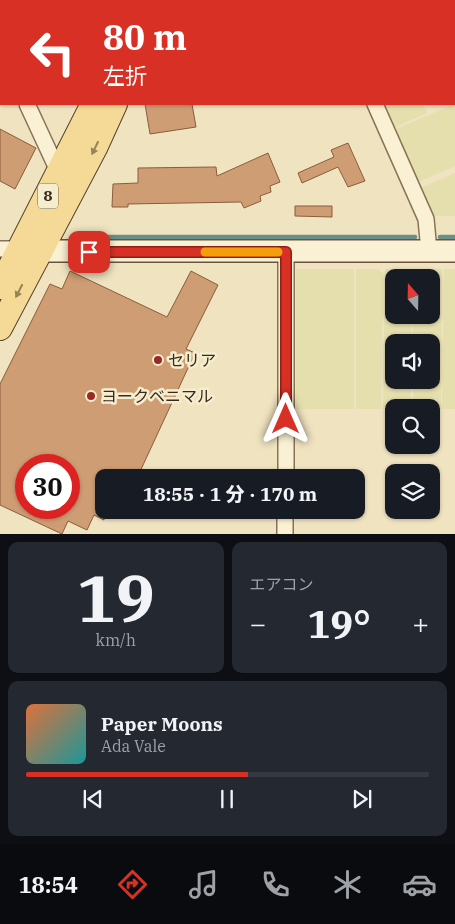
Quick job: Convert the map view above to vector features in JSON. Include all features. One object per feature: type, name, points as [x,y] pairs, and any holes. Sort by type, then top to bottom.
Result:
[{"type":"main road","name":"8","points":[[0,286],[93,105]]},
{"type":"main road","name":"8","points":[[0,328],[20,250],[96,148],[115,105]]},
{"type":"street","points":[[26,105],[59,173]]},
{"type":"street","points":[[375,105],[426,219],[429,252]]},
{"type":"street","points":[[20,250],[455,251]]},
{"type":"street","points":[[286,252],[286,469]]},
{"type":"street","points":[[285,519],[285,534]]},
{"type":"shaded area","points":[[385,105],[423,105],[427,113],[395,127]]},
{"type":"shaded area","points":[[455,105],[455,166],[418,182],[396,129]]},
{"type":"shaded area","points":[[455,173],[455,216],[433,216],[421,188]]},
{"type":"shaded area","points":[[296,269],[354,269],[354,409],[296,409]]},
{"type":"shaded area","points":[[356,269],[380,269],[380,272],[383,272],[381,409],[356,409]]},
{"type":"shaded area","points":[[385,269],[385,324],[412,324],[411,334],[385,334],[385,389],[411,389],[411,399],[385,399],[385,409],[383,409]]},
{"type":"shaded area","points":[[440,269],[442,269],[441,409],[440,399],[413,399],[413,389],[440,389],[440,334],[413,334],[413,324],[440,324]]},
{"type":"shaded area","points":[[444,269],[455,269],[455,409],[442,409]]},
{"type":"building","points":[[145,105],[192,105],[196,127],[150,134]]},
{"type":"building","points":[[0,129],[36,148],[15,189],[0,181]]},
{"type":"building","points":[[348,143],[365,181],[348,187],[338,167],[302,183],[298,173],[334,157],[331,150]]},
{"type":"building","points":[[268,153],[280,182],[270,186],[271,192],[260,196],[261,201],[244,208],[241,202],[128,204],[128,207],[112,207],[113,184],[138,183],[138,168],[216,167],[217,176]]},
{"type":"building","points":[[295,206],[332,206],[332,217],[295,216]]},
{"type":"building","points":[[70,271],[167,317],[191,271],[218,285],[186,349],[195,353],[141,469],[95,469],[95,516],[87,530],[68,521],[62,534],[30,519],[80,519],[80,454],[15,454],[15,512],[0,505],[0,384],[50,284],[62,289]]},
{"type":"waterway","points":[[100,237],[415,237]]},
{"type":"waterway","points":[[440,237],[455,237]]},
{"type":"slow traffic","points":[[205,252],[278,252]]},
{"type":"place","name":"セリア","points":[[158,360]]},
{"type":"place","name":"ヨークベニマル","points":[[91,396]]},
{"type":"route","points":[[89,252],[286,252],[286,419]]}]
